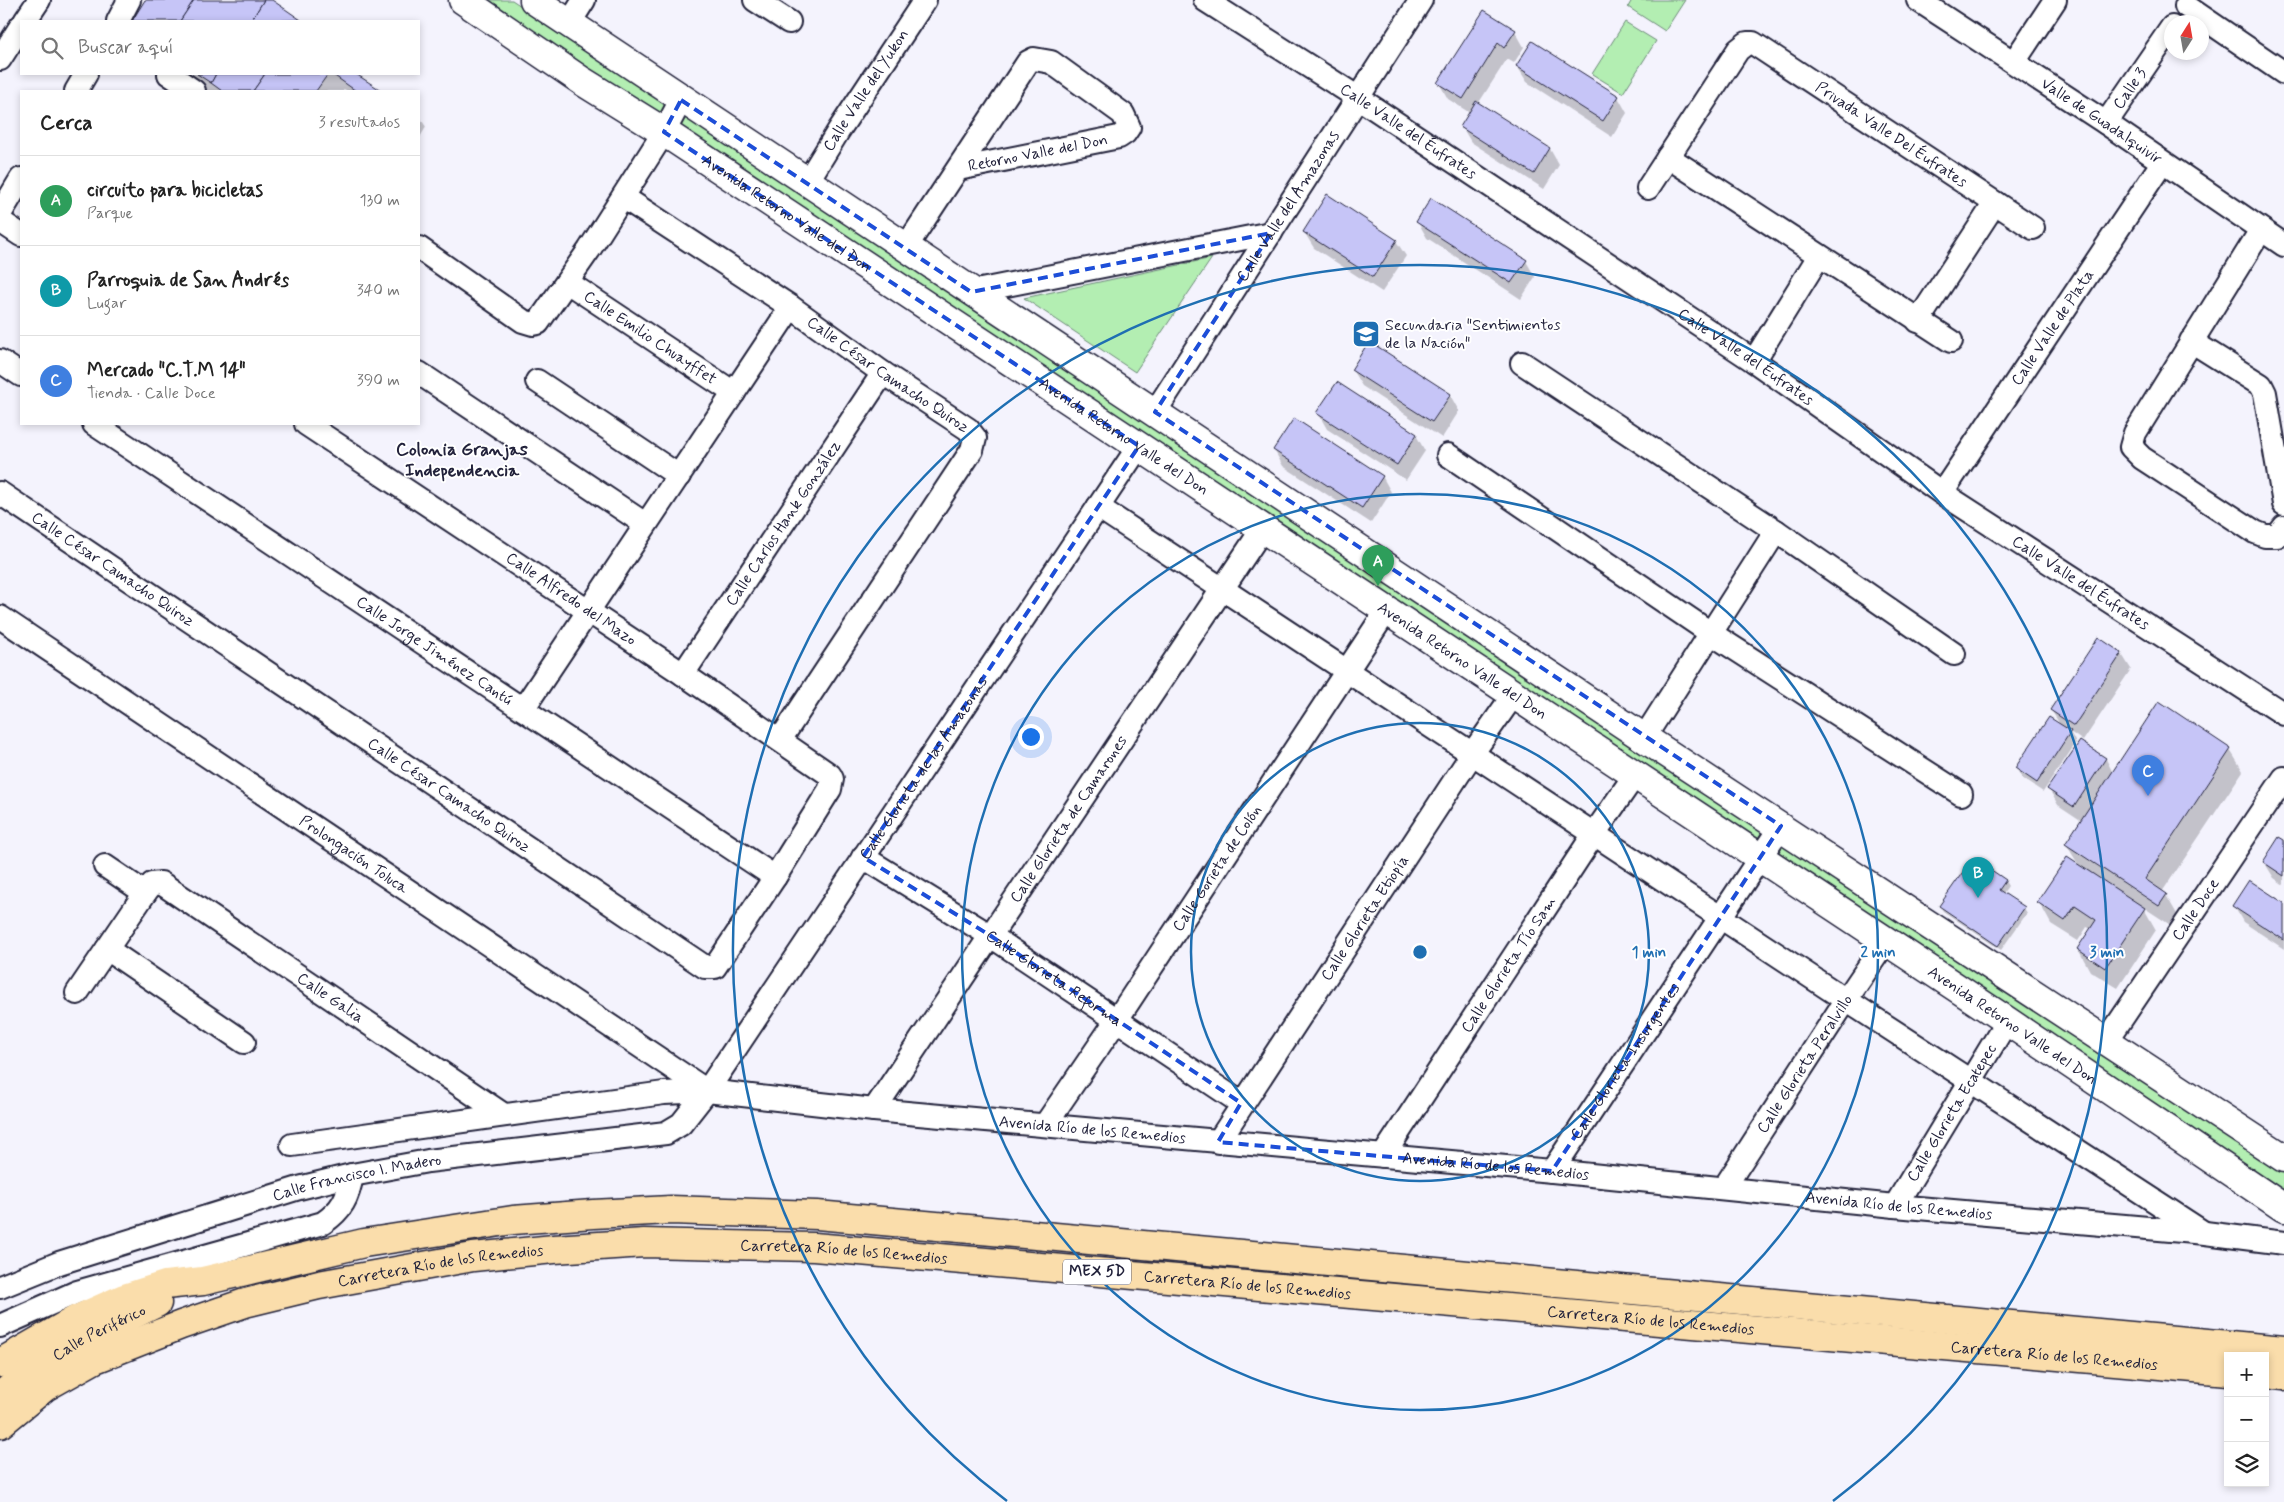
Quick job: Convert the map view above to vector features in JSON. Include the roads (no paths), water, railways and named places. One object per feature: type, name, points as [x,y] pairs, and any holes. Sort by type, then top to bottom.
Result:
[{"type":"highway","name":"Carretera Río de los Remedios","points":[[203,1281],[364,1242],[513,1220],[670,1210],[762,1212],[817,1215],[2284,1350]]},
{"type":"highway","name":"Carretera Río de los Remedios","points":[[0,1424],[45,1387],[95,1360],[181,1325],[245,1303],[319,1285],[473,1257],[644,1243],[814,1247],[2224,1371]]},
{"type":"highway","points":[[3,1361],[77,1319],[124,1298],[165,1285],[203,1281]]},
{"type":"highway","name":"Calle Periférico","points":[[0,1396],[32,1371],[79,1341],[203,1281]]},
{"type":"highway","points":[[2269,1374],[2284,1376]]},
{"type":"street","points":[[26,20],[38,0]]},
{"type":"street","points":[[119,20],[129,0]]},
{"type":"street","name":"Avenida Retorno Valle del Don","points":[[463,0],[582,81],[664,132],[1760,857],[2284,1208]]},
{"type":"street","points":[[534,0],[681,100],[808,182],[1644,738],[1781,826],[2284,1158]]},
{"type":"street","points":[[569,24],[584,0]]},
{"type":"street","name":"Calle Valle del Yukon","points":[[808,182],[839,130],[925,0]]},
{"type":"street","name":"Calle Valle del Éufrates","points":[[1205,0],[1357,97],[1754,361],[1942,493],[2284,714]]},
{"type":"street","name":"Calle Valle del Amazonas","points":[[1154,412],[1421,0]]},
{"type":"street","points":[[2014,62],[2055,0]]},
{"type":"street","name":"Valle de Guadalquivir","points":[[1927,2],[2106,122],[2284,245]]},
{"type":"street","points":[[767,3],[789,22]]},
{"type":"street","points":[[2184,10],[2284,73]]},
{"type":"street","points":[[0,59],[20,28]]},
{"type":"street","name":"Calle 3","points":[[2106,122],[2164,39]]},
{"type":"street","name":"Privada Valle Del Éufrates","points":[[1668,157],[1738,50],[1748,42],[1759,46],[2033,228]]},
{"type":"street","name":"Retorno Valle del Don","points":[[906,248],[1023,67],[1028,62],[1034,59],[1051,62],[1123,114],[1127,119],[1129,127],[1119,137],[958,168]]},
{"type":"street","points":[[77,90],[85,75]]},
{"type":"street","points":[[170,75],[193,90]]},
{"type":"street","points":[[420,249],[523,321],[533,324],[542,320],[623,197],[664,132],[681,100]]},
{"type":"street","points":[[1648,188],[1668,157],[1951,341]]},
{"type":"street","name":"Calle Valle de Plata","points":[[1942,493],[2162,162]]},
{"type":"street","points":[[0,214],[20,182]]},
{"type":"street","name":"Calle César Camacho Quiroz","points":[[623,197],[791,307],[883,373],[968,429],[975,438],[974,444],[780,740]]},
{"type":"street","points":[[1918,320],[1995,203]]},
{"type":"street","points":[[0,221],[20,234]]},
{"type":"street","points":[[2261,230],[2135,434],[2131,447],[2142,458],[2254,532],[2265,536],[2277,536],[2284,527]]},
{"type":"street","points":[[971,292],[1271,234]]},
{"type":"street","points":[[1754,361],[1819,256]]},
{"type":"street","name":"Calle Emilio Chuayffet","points":[[567,282],[734,393]]},
{"type":"street","points":[[523,709],[587,610],[791,307]]},
{"type":"street","points":[[2192,341],[2260,384],[2265,393],[2284,504]]},
{"type":"street","points":[[0,361],[20,374]]},
{"type":"street","points":[[1522,363],[1776,531],[1954,654]]},
{"type":"street","name":"Calle Carlos Hank González","points":[[683,674],[883,373]]},
{"type":"street","points":[[420,374],[645,524]]},
{"type":"street","points":[[537,381],[679,476]]},
{"type":"street","name":"Calle Jorge Jiménez Cantú","points":[[96,425],[775,877]]},
{"type":"street","name":"Calle Alfredo del Mazo","points":[[308,425],[683,674],[827,772],[832,779]]},
{"type":"street","name":"Calle Glorieta de las Amazonas","points":[[707,1091],[1139,446]]},
{"type":"street","points":[[1448,455],[1712,634],[1961,794]]},
{"type":"street","name":"Calle César Camacho Quiroz","points":[[0,493],[705,967],[711,968],[718,963],[775,877],[830,788],[832,779]]},
{"type":"street","points":[[1098,507],[1720,918],[2205,1233]]},
{"type":"street","name":"Calle Glorieta de Camarones","points":[[874,1110],[1263,528]]},
{"type":"street","points":[[1644,738],[1776,531]]},
{"type":"street","name":"Calle Gorieta de Colón","points":[[1045,1125],[1116,1021],[1387,610]]},
{"type":"street","name":"Prolongación Toluca","points":[[0,617],[707,1091]]},
{"type":"street","name":"Calle Glorieta Etiopía","points":[[1218,1142],[1241,1103],[1472,754],[1514,694]]},
{"type":"street","name":"Calle Glorieta Tío Sam","points":[[1383,1156],[1594,834],[1636,775]]},
{"type":"street","name":"Calle Doce","points":[[2106,1042],[2284,778]]},
{"type":"street","name":"Calle Glorieta Insurgentes","points":[[1552,1171],[1781,826]]},
{"type":"street","name":"Calle Glorieta Reforma","points":[[863,857],[991,936],[1241,1103]]},
{"type":"street","name":"Calle Galia","points":[[105,866],[150,888],[161,883],[504,1115]]},
{"type":"street","points":[[77,993],[150,888]]},
{"type":"street","name":"Calle Glorieta Peralvillo","points":[[1724,1188],[1886,941]]},
{"type":"street","points":[[107,949],[244,1042]]},
{"type":"street","name":"Calle Glorieta Ecatepec","points":[[1895,1206],[2007,1021]]},
{"type":"street","name":"Avenida Río de los Remedios","points":[[292,1145],[664,1092],[707,1091],[874,1110],[1552,1171],[1895,1206],[2205,1233],[2284,1243]]},
{"type":"street","name":"Calle Francisco I. Madero","points":[[0,1287],[68,1260],[299,1188],[352,1175],[428,1161],[666,1133],[681,1124],[707,1091]]},
{"type":"street","points":[[0,1326],[77,1292],[323,1223],[343,1205],[349,1194],[352,1175]]},
{"type":"place","name":"Secundaria \"Sentimientos de la Nación\"","points":[[1366,334]]},
{"type":"place","name":"circuito para bicicletas","points":[[1378,586]]},
{"type":"place","name":"Mercado \"C.T.M 14\"","points":[[2148,796]]},
{"type":"place","name":"Parroquia de San Andrés","points":[[1978,898]]},
{"type":"district","name":"Colonia Granjas Independencia","points":[[462,460]]}]
